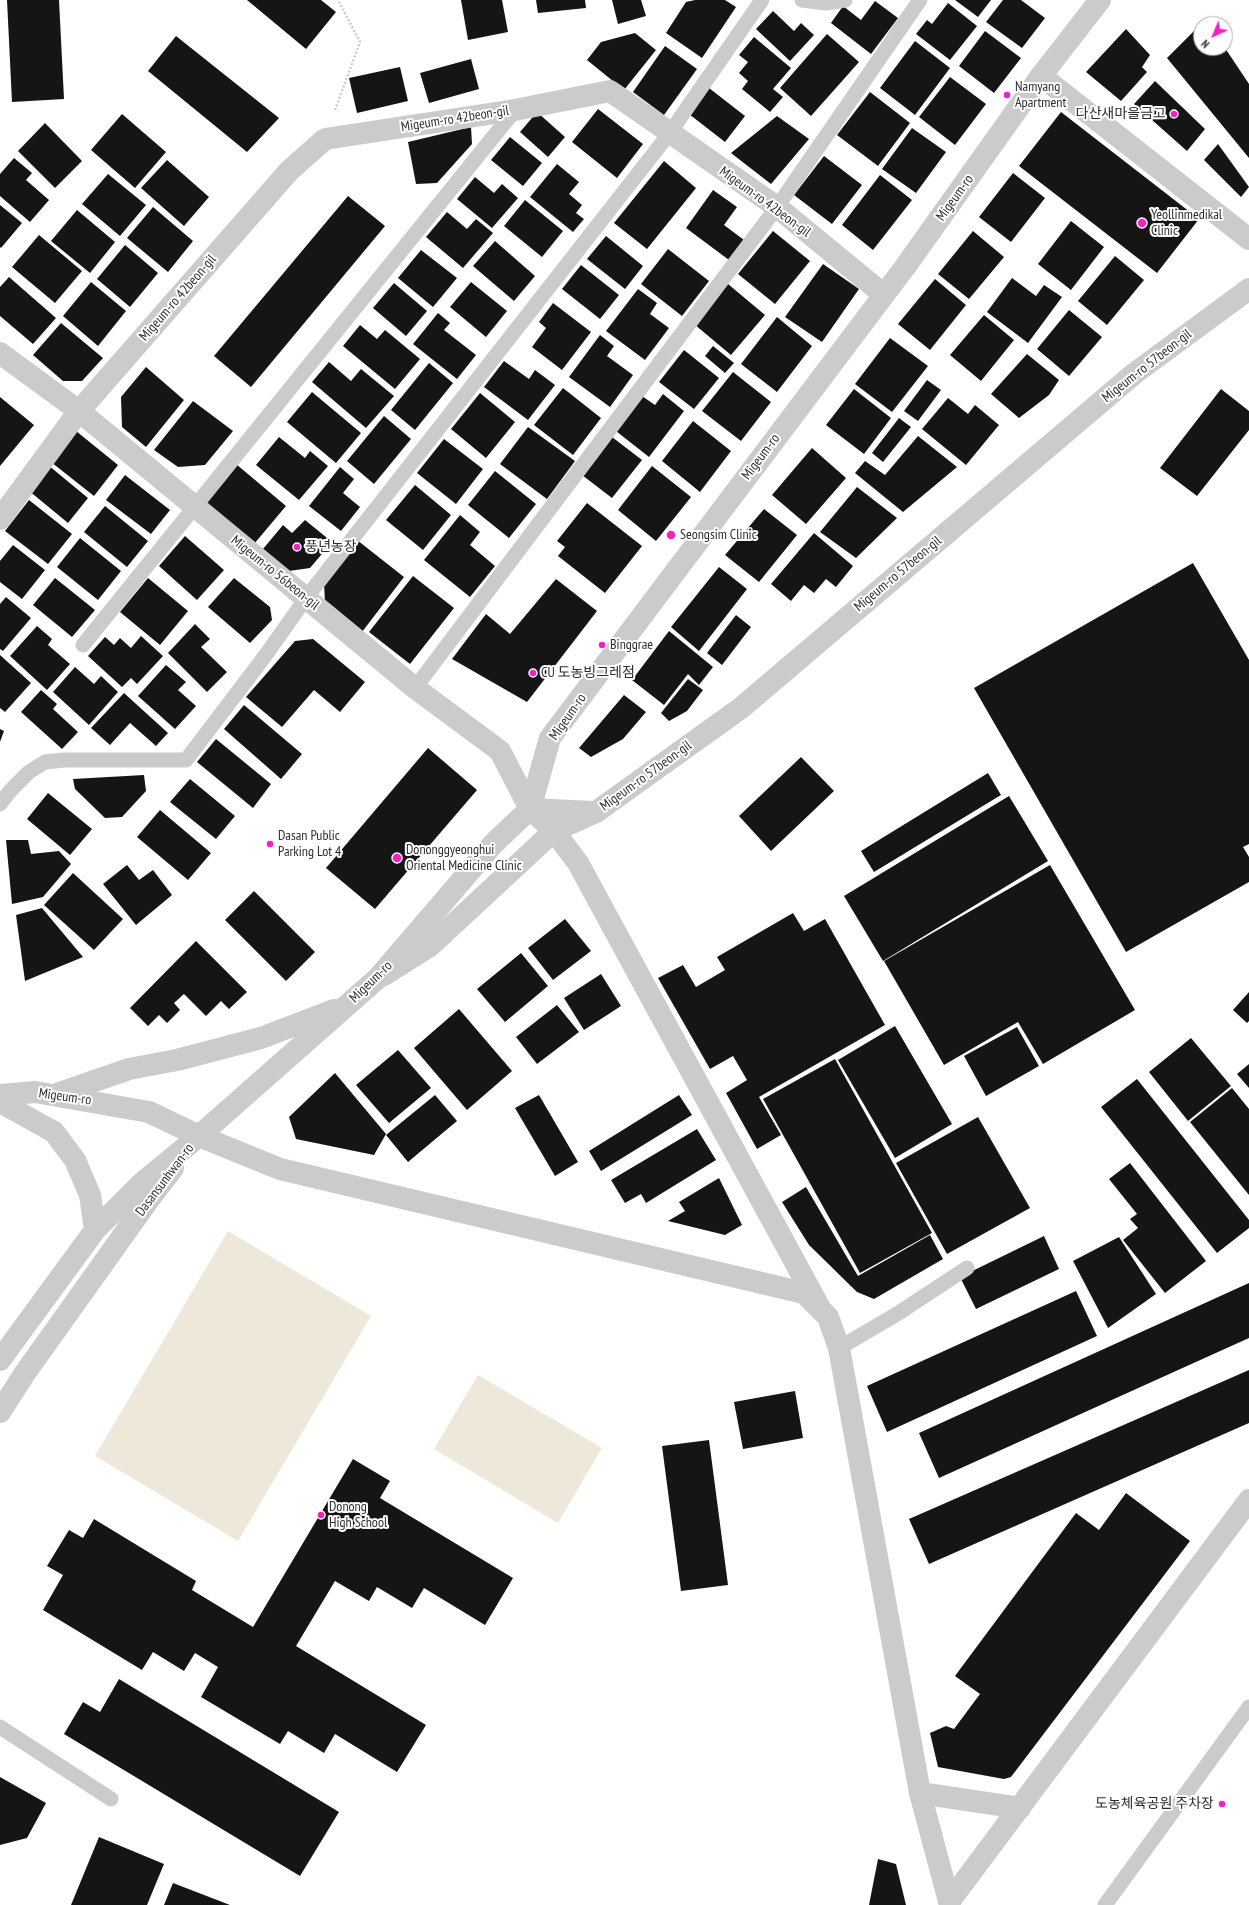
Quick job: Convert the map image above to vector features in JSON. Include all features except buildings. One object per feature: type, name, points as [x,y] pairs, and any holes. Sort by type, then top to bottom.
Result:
[{"type":"street","name":"Migeum-ro","points":[[0,1095],[35,1092],[56,1094],[149,1112],[199,1136],[378,978],[493,844],[530,809],[550,738],[883,294],[905,267],[1041,76],[1100,0]]},
{"type":"street","points":[[1041,76],[1249,239]]},
{"type":"street","name":"Migeum-ro 42beon-gil","points":[[0,519],[79,411],[289,171],[325,139],[515,110],[610,91],[669,134],[777,207],[883,294]]},
{"type":"street","name":"Migeum-ro 57beon-gil","points":[[530,809],[596,812],[741,708],[1136,373],[1249,289]]},
{"type":"street","name":"Migeum-ro 56beon-gil","points":[[0,353],[79,411],[414,688],[500,751],[530,809]]},
{"type":"street","points":[[530,809],[554,831],[578,863],[821,1310]]},
{"type":"street","points":[[378,978],[430,946],[554,831],[596,812]]},
{"type":"street","points":[[56,1094],[129,1069],[177,1060],[261,1038],[347,1005]]},
{"type":"street","points":[[0,1102],[54,1132],[67,1149],[75,1160],[90,1195],[95,1230]]},
{"type":"street","points":[[199,1136],[280,1169],[804,1293],[828,1317],[839,1348],[920,1793],[950,1903]]},
{"type":"street","name":"Dasansunhwan-ro","points":[[0,1360],[95,1230],[142,1183],[199,1136]]},
{"type":"street","name":"Dasansunhwan-ro","points":[[0,1412],[25,1373],[143,1208],[199,1136]]},
{"type":"street","points":[[950,1903],[1249,1500]]},
{"type":"street","points":[[920,1793],[1020,1808]]},
{"type":"lane","points":[[0,804],[10,791],[29,772],[45,762],[64,760],[186,760],[265,656],[306,598],[669,134],[762,0]]},
{"type":"lane","points":[[802,0],[826,3],[845,0]]},
{"type":"lane","points":[[414,688],[777,207],[920,0]]},
{"type":"lane","points":[[83,645],[515,110]]},
{"type":"lane","points":[[839,1348],[897,1314],[967,1268]]},
{"type":"lane","points":[[1105,1905],[1249,1707]]},
{"type":"lane","points":[[0,1727],[111,1799]]},
{"type":"path","points":[[325,139],[347,74],[360,42],[338,0]]},
{"type":"shaded area","points":[[228,1231],[371,1316],[238,1541],[95,1456]]},
{"type":"shaded area","points":[[478,1375],[602,1448],[558,1523],[434,1449]]},
{"type":"place","name":"Namyang Apartment","points":[[1007,95]]},
{"type":"place","name":"다산새마을금고","points":[[1174,114]]},
{"type":"place","name":"Yeollinmedikal Clinic","points":[[1142,223]]},
{"type":"place","name":"Seongsim Clinic","points":[[671,535]]},
{"type":"place","name":"풍년농장","points":[[297,547]]},
{"type":"place","name":"Binggrae","points":[[602,645]]},
{"type":"place","name":"CU 도농빙그레점","points":[[533,673]]},
{"type":"place","name":"Dasan Public Parking Lot 4","points":[[270,844]]},
{"type":"place","name":"Dononggyeonghui Oriental Medicine Clinic","points":[[397,858]]},
{"type":"place","name":"Donong High School","points":[[321,1515]]},
{"type":"place","name":"도농체육공원 주차장","points":[[1222,1804]]}]
